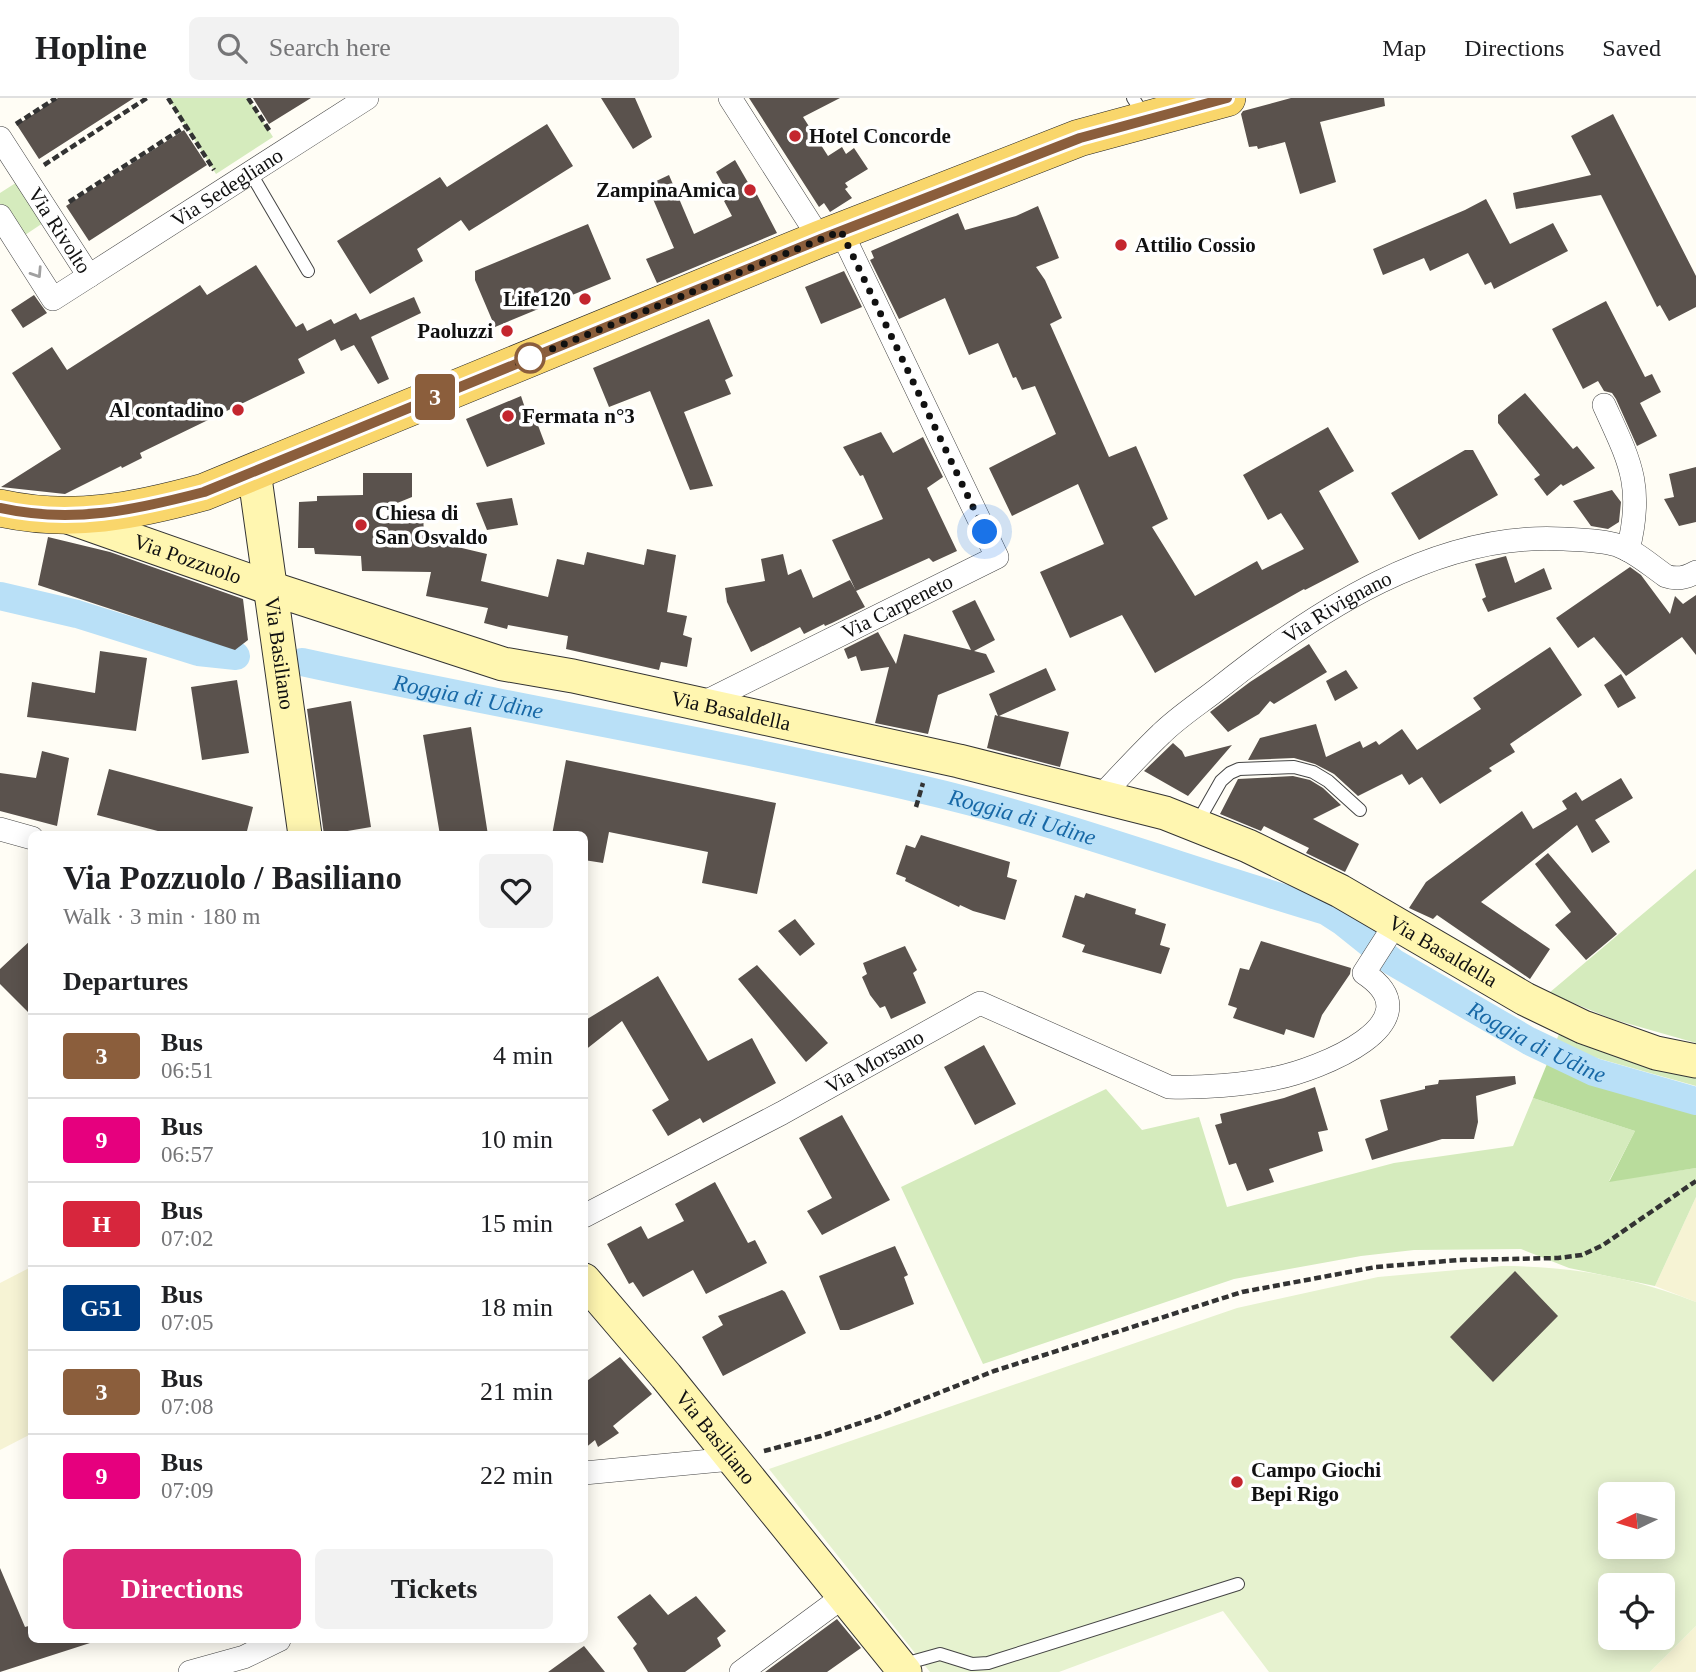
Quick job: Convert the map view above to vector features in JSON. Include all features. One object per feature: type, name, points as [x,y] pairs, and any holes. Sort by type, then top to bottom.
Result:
[{"type":"main road","name":"Via Pozzuolo","points":[[0,508],[64,516],[113,513],[149,507],[204,492],[831,235],[1080,138],[1140,109],[1227,98]]},
{"type":"street","name":"Via Sedegliano","points":[[89,276],[367,98]]},
{"type":"street","points":[[730,98],[831,235]]},
{"type":"street","name":"Via Rivolto","points":[[0,216],[53,299],[89,276],[25,177],[6,132]]},
{"type":"street","name":"Via Carpeneto","points":[[701,704],[997,557],[831,235]]},
{"type":"street","points":[[1604,405],[1631,466],[1636,486],[1635,522],[1628,550]]},
{"type":"street","name":"Via Basiliano","points":[[254,471],[304,831]]},
{"type":"street","name":"Via Pozzuolo","points":[[64,516],[270,588]]},
{"type":"street","name":"Via Rivignano","points":[[1101,796],[1162,733],[1241,670],[1328,609],[1432,560],[1473,547],[1511,540],[1591,541],[1613,544],[1628,550],[1666,576],[1680,579],[1696,572]]},
{"type":"street","name":"Via Basaldella","points":[[270,588],[503,664],[701,704],[1165,813],[1248,846],[1328,885],[1391,931],[1583,1027],[1656,1053],[1696,1061]]},
{"type":"street","points":[[0,829],[28,837]]},
{"type":"street","name":"Via Morsano","points":[[588,1214],[782,1113],[980,1003],[1169,1087],[1188,1088],[1275,1079],[1334,1058],[1372,1035],[1384,1022],[1389,1009],[1386,995],[1378,983],[1364,974],[1391,931]]},
{"type":"street","name":"Via Basiliano","points":[[588,1285],[903,1669]]},
{"type":"street","points":[[588,1473],[732,1459]]},
{"type":"street","points":[[741,1672],[844,1596]]},
{"type":"street","points":[[190,1672],[244,1657],[273,1643]]},
{"type":"lane","points":[[250,172],[308,271]]},
{"type":"lane","points":[[1195,825],[1221,781],[1239,769],[1294,767],[1313,772],[1328,781],[1360,810]]},
{"type":"lane","points":[[903,1669],[940,1654],[972,1664],[988,1663],[1238,1584]]},
{"type":"path","points":[[6,132],[56,98]]},
{"type":"path","points":[[25,177],[147,98]]},
{"type":"path","points":[[168,98],[226,188]]},
{"type":"path","points":[[248,98],[283,152]]},
{"type":"path","points":[[50,215],[186,126]]},
{"type":"path","points":[[916,807],[924,780]]},
{"type":"path","points":[[732,1459],[821,1436],[878,1417],[994,1371],[1242,1292],[1376,1267],[1459,1260],[1582,1255],[1603,1245],[1696,1181]]},
{"type":"shaded area","points":[[1696,1197],[1696,1302],[1655,1286]]},
{"type":"shaded area","points":[[28,1269],[28,1436],[0,1450],[0,1283]]},
{"type":"shaded area","points":[[1696,1626],[1696,1672],[1650,1672],[1675,1650]]},
{"type":"green space","points":[[168,98],[248,98],[273,137],[216,174]]},
{"type":"green space","points":[[25,177],[52,217],[16,241],[0,216],[0,193]]},
{"type":"green space","points":[[1696,869],[1696,1043],[1612,1019],[1549,993]]},
{"type":"green space","points":[[1559,1034],[1605,1052],[1696,1073],[1696,1086],[1554,1046]]},
{"type":"green space","points":[[1549,1059],[1589,1080],[1696,1112],[1696,1168],[1609,1182],[1635,1131],[1533,1098]]},
{"type":"green space","points":[[1106,1089],[1142,1130],[1199,1117],[1227,1207],[1394,1163],[1513,1146],[1533,1098],[1635,1131],[1609,1181],[1696,1168],[1696,1197],[1655,1286],[1569,1268],[1521,1249],[1414,1250],[1361,1256],[1234,1279],[983,1364],[901,1187]]},
{"type":"green space","name":"Campo Giochi Bepi Rigo","points":[[1502,1266],[1553,1268],[1601,1275],[1648,1286],[1696,1302],[1696,1626],[1675,1647],[1675,1573],[1598,1573],[1598,1650],[1672,1650],[1650,1672],[1269,1672],[1223,1611],[1059,1672],[930,1672],[769,1469],[1237,1308],[1378,1277]]},
{"type":"building","points":[[58,98],[134,98],[39,159],[17,125]]},
{"type":"building","points":[[253,98],[311,98],[269,124]]},
{"type":"building","points":[[601,98],[635,98],[652,137],[633,149]]},
{"type":"building","name":"Hotel Concorde","points":[[749,98],[840,98],[803,117],[828,156],[842,147],[846,154],[854,148],[868,169],[845,183],[848,187],[845,189],[852,198],[830,212],[824,203],[819,207]]},
{"type":"building","points":[[1291,98],[1384,98],[1385,106],[1320,122],[1336,182],[1300,194],[1285,142],[1258,149],[1257,146],[1249,147],[1241,114],[1243,111]]},
{"type":"building","points":[[1613,114],[1696,276],[1696,307],[1669,321],[1660,305],[1657,307],[1601,195],[1516,209],[1513,193],[1591,175],[1571,136]]},
{"type":"building","points":[[547,124],[573,166],[469,231],[461,220],[417,249],[423,261],[370,294],[337,241],[440,177],[447,187]]},
{"type":"building","points":[[184,130],[207,165],[89,241],[66,206]]},
{"type":"building","points":[[735,160],[750,186],[752,185],[777,233],[657,283],[646,259],[674,248],[650,192],[650,184],[669,175],[694,234],[732,216],[724,201],[730,197],[716,172]]},
{"type":"building","points":[[1486,199],[1510,244],[1553,223],[1568,251],[1494,289],[1491,282],[1485,285],[1468,253],[1430,271],[1424,258],[1383,275],[1373,249]]},
{"type":"building","points":[[1038,206],[1059,258],[1036,267],[1045,280],[1062,318],[1050,324],[1109,457],[1136,446],[1168,519],[1152,527],[1195,596],[1257,561],[1262,570],[1304,549],[1281,513],[1268,520],[1243,475],[1328,427],[1354,471],[1319,491],[1359,562],[1304,589],[1155,673],[1122,615],[1070,638],[1040,572],[1104,544],[1078,484],[1012,516],[989,468],[1056,434],[1035,386],[1022,390],[1016,377],[1013,378],[998,343],[969,355],[945,298],[899,319],[870,260],[874,258],[871,251],[958,213],[965,230],[1016,216]]},
{"type":"building","points":[[588,224],[611,279],[495,327],[475,280],[475,271]]},
{"type":"building","points":[[256,265],[296,327],[303,323],[307,331],[331,319],[334,324],[356,313],[360,320],[414,297],[421,313],[371,337],[389,379],[378,384],[354,345],[341,351],[335,339],[298,359],[305,373],[140,453],[142,458],[65,494],[1,487],[61,449],[12,373],[52,347],[67,370],[200,285],[207,295]]},
{"type":"building","points":[[844,271],[862,307],[821,324],[805,287]]},
{"type":"building","points":[[34,295],[47,313],[23,328],[11,310]]},
{"type":"building","points":[[1606,301],[1645,377],[1652,374],[1661,392],[1640,403],[1657,436],[1637,446],[1612,393],[1604,391],[1598,381],[1583,389],[1552,329]]},
{"type":"building","points":[[709,319],[733,376],[725,380],[731,394],[684,412],[713,486],[690,490],[650,391],[609,407],[593,368]]},
{"type":"building","points":[[1525,393],[1573,449],[1577,446],[1595,468],[1563,486],[1561,484],[1547,496],[1534,479],[1540,475],[1498,423],[1498,415]]},
{"type":"building","points":[[521,396],[527,414],[533,412],[545,444],[487,467],[466,419]]},
{"type":"building","points":[[881,432],[893,453],[923,437],[943,477],[927,488],[957,551],[933,562],[929,558],[856,591],[832,540],[883,519],[863,475],[860,476],[843,447]]},
{"type":"building","points":[[1465,450],[1473,450],[1498,495],[1419,540],[1391,493]]},
{"type":"building","points":[[1696,467],[1696,522],[1679,526],[1664,499],[1674,497],[1669,474]]},
{"type":"building","points":[[363,473],[412,473],[412,497],[380,510],[381,516],[423,510],[424,539],[487,554],[481,581],[548,597],[557,559],[584,565],[587,552],[644,565],[647,549],[676,555],[667,612],[687,616],[683,635],[692,638],[687,667],[661,662],[659,670],[566,649],[568,636],[508,625],[507,629],[484,623],[488,608],[426,596],[431,572],[362,571],[361,556],[315,554],[314,548],[298,548],[299,502],[317,501],[317,496],[363,495]]},
{"type":"building","points":[[1612,490],[1621,502],[1619,522],[1608,529],[1591,526],[1573,501]]},
{"type":"building","points":[[512,498],[518,525],[487,530],[476,503]]},
{"type":"building","points":[[48,537],[110,552],[243,599],[248,640],[235,650],[38,585]]},
{"type":"building","points":[[783,554],[788,575],[801,569],[813,598],[850,580],[865,607],[804,634],[800,627],[751,652],[727,602],[725,588],[765,581],[761,559]]},
{"type":"building","points":[[1506,556],[1515,583],[1544,568],[1552,589],[1488,612],[1482,599],[1486,597],[1475,564]]},
{"type":"building","points":[[1630,567],[1641,575],[1670,614],[1675,596],[1683,604],[1696,595],[1696,655],[1682,637],[1626,676],[1594,637],[1578,648],[1556,618]]},
{"type":"building","points":[[975,600],[995,640],[974,651],[986,654],[995,672],[938,695],[928,734],[875,723],[889,667],[861,671],[856,656],[848,659],[844,649],[878,632],[896,664],[904,634],[971,650],[952,611]]},
{"type":"building","points":[[1309,644],[1327,672],[1274,704],[1270,701],[1259,714],[1228,732],[1210,712],[1250,682]]},
{"type":"building","points":[[1550,647],[1582,695],[1510,744],[1515,752],[1489,768],[1492,771],[1440,804],[1422,777],[1409,785],[1402,774],[1358,796],[1334,774],[1315,764],[1294,758],[1248,760],[1260,738],[1316,724],[1326,757],[1360,741],[1363,748],[1376,741],[1379,745],[1402,729],[1417,750],[1481,709],[1473,698]]},
{"type":"building","points":[[100,651],[147,658],[136,731],[27,717],[32,682],[95,693]]},
{"type":"building","points":[[1046,668],[1056,690],[999,716],[1069,732],[1060,767],[987,748],[995,715],[998,716],[989,694]]},
{"type":"building","points":[[1346,670],[1358,688],[1335,701],[1326,681]]},
{"type":"building","points":[[1621,674],[1636,698],[1618,708],[1604,685]]},
{"type":"building","points":[[237,680],[249,753],[202,760],[191,687]]},
{"type":"building","points":[[351,701],[371,827],[323,831],[307,709]]},
{"type":"building","points":[[471,727],[487,831],[439,831],[423,735]]},
{"type":"building","points":[[1173,743],[1185,757],[1232,745],[1188,796],[1144,771]]},
{"type":"building","points":[[42,751],[69,758],[57,826],[0,811],[0,773],[36,778]]},
{"type":"building","points":[[566,760],[776,803],[757,894],[702,883],[708,852],[609,832],[603,863],[588,861],[588,831],[553,831]]},
{"type":"building","points":[[109,769],[253,807],[247,831],[158,831],[97,815]]},
{"type":"building","points":[[1293,776],[1310,780],[1341,805],[1313,819],[1359,844],[1345,872],[1306,853],[1309,848],[1264,826],[1261,831],[1220,814],[1238,779]]},
{"type":"building","points":[[1621,778],[1633,798],[1595,820],[1610,842],[1592,853],[1577,825],[1481,902],[1550,949],[1530,979],[1437,915],[1433,919],[1409,908],[1426,882],[1522,811],[1533,829],[1567,809],[1562,801],[1576,792],[1582,801]]},
{"type":"building","points":[[921,835],[1010,862],[1007,877],[1017,880],[1005,920],[960,905],[959,907],[896,874],[906,845],[915,848]]},
{"type":"building","points":[[1548,853],[1617,934],[1586,960],[1555,925],[1571,912],[1535,864]]},
{"type":"building","points":[[1086,893],[1136,909],[1135,914],[1166,924],[1160,945],[1170,948],[1161,974],[1082,952],[1085,945],[1062,937],[1075,895],[1084,898]]},
{"type":"building","points":[[795,919],[815,944],[800,956],[778,931]]},
{"type":"building","points":[[1261,941],[1351,968],[1350,974],[1322,1015],[1314,1038],[1286,1029],[1284,1035],[1233,1018],[1237,1008],[1228,1005],[1240,968],[1249,970]]},
{"type":"building","points":[[28,943],[28,1012],[0,984],[0,969]]},
{"type":"building","points":[[905,946],[917,970],[913,973],[926,1003],[891,1019],[885,1006],[880,1008],[870,995],[862,977],[867,974],[863,963]]},
{"type":"building","points":[[757,965],[828,1043],[806,1062],[738,979]]},
{"type":"building","points":[[658,976],[708,1061],[752,1038],[776,1083],[703,1123],[700,1118],[668,1136],[652,1110],[669,1100],[622,1021],[588,1048],[588,1019]]},
{"type":"building","points":[[984,1045],[1016,1104],[975,1125],[944,1067]]},
{"type":"building","points":[[1515,1076],[1516,1084],[1476,1096],[1478,1122],[1474,1139],[1442,1139],[1372,1160],[1365,1139],[1388,1130],[1380,1100],[1425,1089],[1425,1086],[1438,1084],[1439,1080]]},
{"type":"building","points":[[1315,1087],[1328,1130],[1318,1132],[1323,1151],[1269,1169],[1274,1182],[1247,1191],[1236,1163],[1229,1165],[1215,1125],[1222,1123],[1220,1114],[1284,1098]]},
{"type":"building","points":[[842,1115],[890,1200],[822,1235],[807,1211],[832,1198],[799,1138]]},
{"type":"building","points":[[715,1182],[748,1243],[755,1240],[767,1263],[706,1294],[693,1270],[643,1297],[633,1282],[629,1284],[607,1244],[641,1226],[648,1239],[684,1221],[675,1204]]},
{"type":"building","points":[[895,1246],[908,1275],[904,1277],[914,1304],[849,1330],[840,1330],[819,1276]]},
{"type":"building","points":[[1515,1271],[1558,1316],[1493,1382],[1450,1337]]},
{"type":"building","points":[[782,1290],[806,1333],[723,1376],[702,1337],[723,1325],[718,1316]]},
{"type":"building","points":[[620,1357],[652,1394],[613,1426],[619,1433],[598,1447],[595,1440],[588,1446],[588,1380]]},
{"type":"building","points":[[0,1568],[25,1627],[28,1626],[28,1643],[90,1643],[0,1672]]},
{"type":"building","points":[[650,1594],[668,1615],[696,1596],[726,1631],[717,1638],[721,1646],[685,1672],[648,1672],[633,1648],[637,1644],[617,1617]]},
{"type":"building","points":[[837,1619],[861,1648],[827,1672],[765,1672]]},
{"type":"building","points":[[584,1646],[605,1672],[548,1672]]},
{"type":"waterway","name":"Roggia di Udine","points":[[0,596],[77,614],[198,652],[236,656]]},
{"type":"waterway","name":"Roggia di Udine","points":[[302,662],[920,789],[1023,816],[1124,847],[1326,911],[1393,962],[1529,1041],[1594,1072],[1696,1101]]},
{"type":"bus line","name":"3","points":[[0,508],[64,516],[113,513],[149,507],[204,492],[821,239],[1080,138],[1227,98]]},
{"type":"place","name":"Hotel Concorde","points":[[795,136]]},
{"type":"place","name":"ZampinaAmica","points":[[750,190]]},
{"type":"place","name":"Attilio Cossio","points":[[1121,245]]},
{"type":"place","name":"Life120","points":[[585,299]]},
{"type":"place","name":"Paoluzzi","points":[[507,331]]},
{"type":"place","name":"Al contadino","points":[[238,410]]},
{"type":"place","name":"Fermata n°3","points":[[508,416]]},
{"type":"place","name":"Chiesa di San Osvaldo","points":[[361,525]]},
{"type":"place","name":"Campo Giochi Bepi Rigo","points":[[1237,1482]]},
{"type":"route","points":[[530,358],[518,363],[841,231],[985,532]]}]
